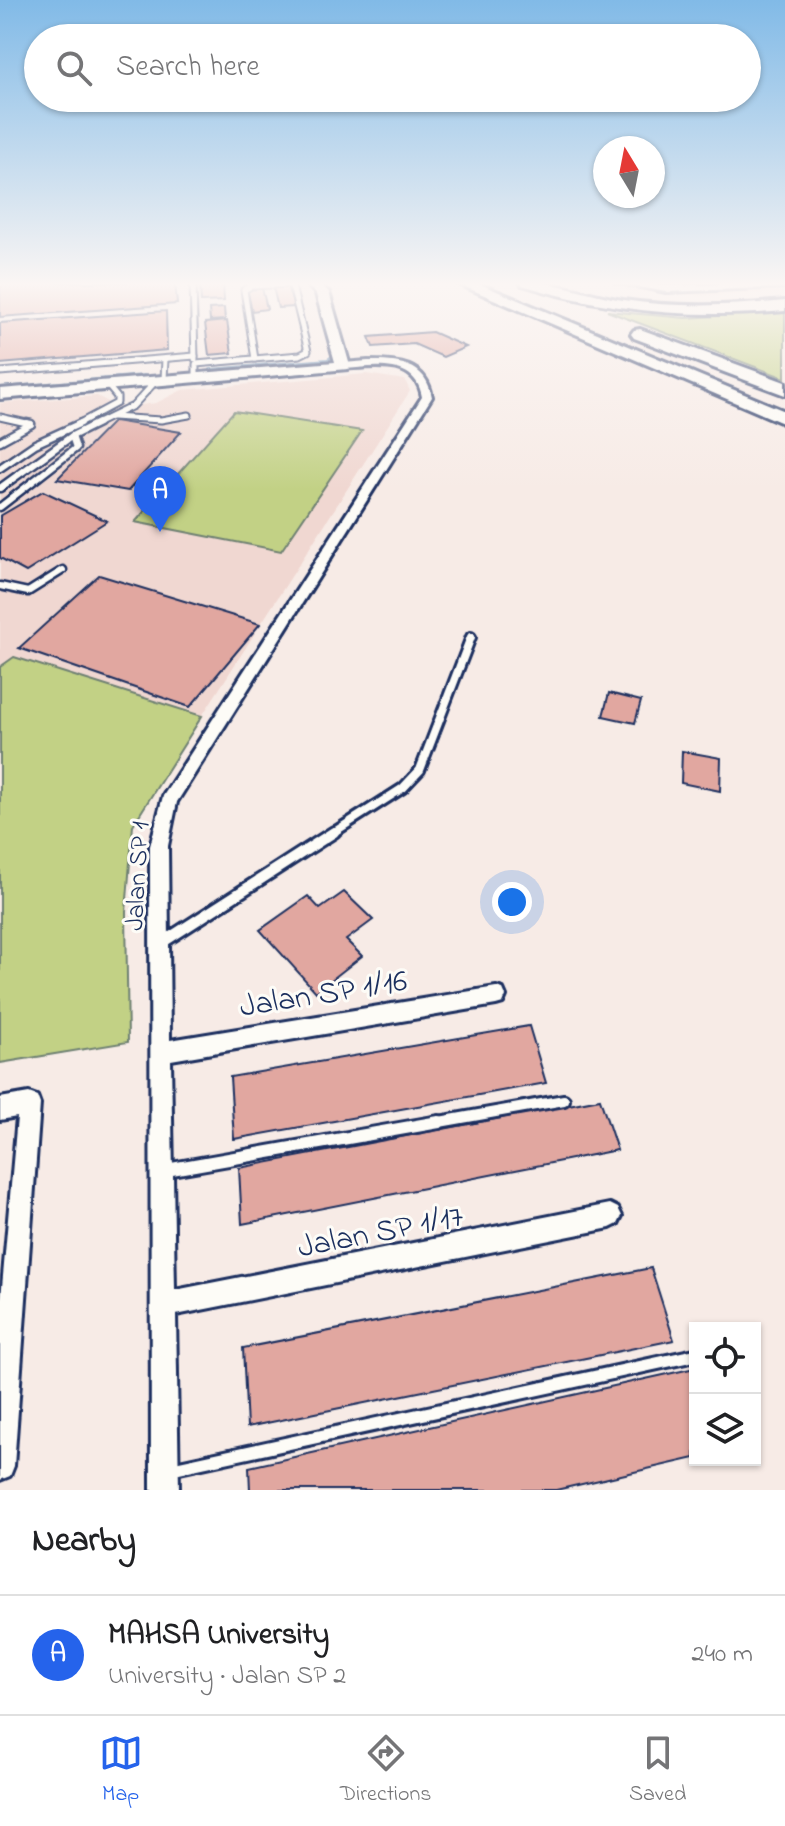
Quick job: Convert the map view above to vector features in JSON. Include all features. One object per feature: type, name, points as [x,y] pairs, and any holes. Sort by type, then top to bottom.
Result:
[{"type":"highway","points":[[627,352],[785,418]]},
{"type":"highway","points":[[655,352],[785,402]]},
{"type":"highway","points":[[686,352],[785,389]]},
{"type":"street","points":[[0,394],[160,381],[196,371],[343,366],[339,352]]},
{"type":"street","name":"Jalan SP 1","points":[[165,1490],[159,945],[159,846],[163,818],[169,801],[427,397],[427,385],[423,378],[405,367],[389,364],[343,366]]},
{"type":"street","name":"Jalan SP 1/16","points":[[160,1052],[496,996]]},
{"type":"street","points":[[0,1109],[29,1104],[0,1466]]},
{"type":"street","name":"Jalan SP 1/17","points":[[163,1305],[610,1216]]},
{"type":"lane","points":[[195,352],[196,371],[307,352]]},
{"type":"lane","points":[[254,352],[255,359]]},
{"type":"lane","points":[[0,372],[195,356]]},
{"type":"lane","points":[[0,488],[72,436],[133,406],[160,381],[165,359]]},
{"type":"lane","points":[[0,468],[35,444],[107,411],[117,403],[115,392],[107,385]]},
{"type":"lane","points":[[111,417],[161,420],[189,415]]},
{"type":"lane","points":[[0,417],[31,424],[0,441]]},
{"type":"lane","points":[[0,507],[76,448],[72,436]]},
{"type":"lane","points":[[0,586],[28,592],[63,570]]},
{"type":"lane","points":[[159,945],[403,788],[420,770],[471,637]]},
{"type":"lane","points":[[161,1171],[564,1100]]},
{"type":"lane","points":[[165,1470],[689,1356]]},
{"type":"shaded area","points":[[366,374],[405,380],[410,391],[202,716],[15,657],[0,667],[0,403],[97,396],[114,405],[127,407],[156,403],[182,390]]},
{"type":"green space","points":[[715,352],[785,352],[785,378]]},
{"type":"green space","points":[[234,411],[362,431],[281,551],[135,522]]},
{"type":"green space","points":[[14,657],[202,716],[133,825],[126,912],[128,1042],[0,1063],[0,667]]},
{"type":"building","points":[[0,352],[149,352],[0,364]]},
{"type":"building","points":[[209,352],[232,353],[209,355]]},
{"type":"building","points":[[431,352],[456,352],[443,357]]},
{"type":"building","points":[[114,421],[181,432],[128,491],[57,479]]},
{"type":"building","points":[[43,491],[107,521],[26,572],[0,558],[0,516]]},
{"type":"building","points":[[99,575],[260,624],[190,707],[19,648]]},
{"type":"building","points":[[609,693],[641,701],[635,723],[603,716]]},
{"type":"building","points":[[682,751],[721,758],[720,791],[681,783]]},
{"type":"building","points":[[344,892],[373,920],[346,940],[362,956],[316,992],[260,930],[308,896],[320,909]]},
{"type":"building","points":[[529,1026],[546,1083],[234,1139],[230,1077]]},
{"type":"building","points":[[600,1099],[617,1150],[242,1224],[239,1168]]},
{"type":"building","points":[[651,1268],[674,1340],[247,1427],[243,1348]]},
{"type":"building","points":[[689,1369],[689,1459],[556,1490],[250,1490],[249,1467]]},
{"type":"waterway","points":[[211,370],[328,360],[334,356],[333,352]]},
{"type":"waterway","points":[[0,388],[144,376]]},
{"type":"place","name":"MAHSA University","points":[[160,532]]}]
